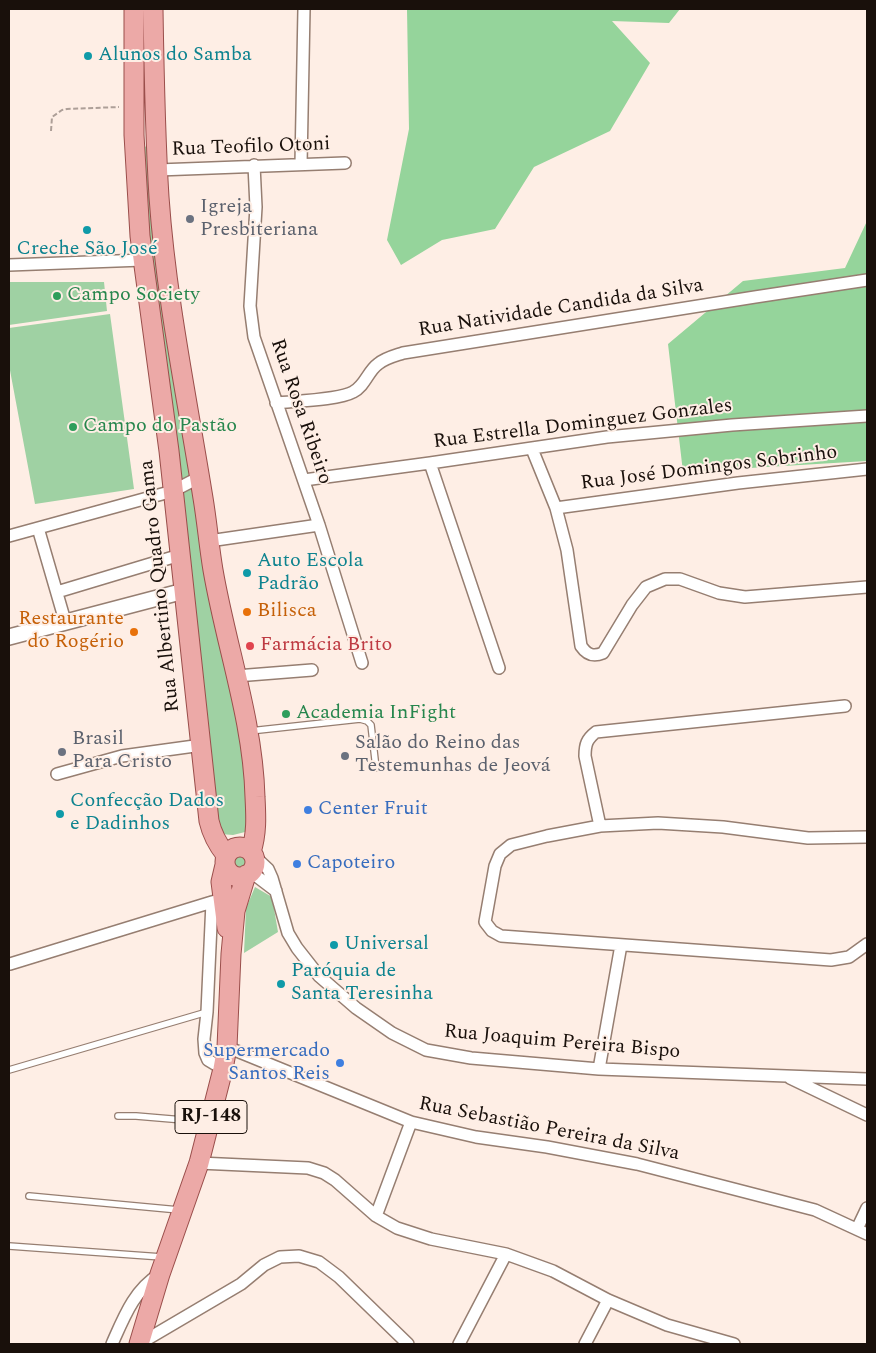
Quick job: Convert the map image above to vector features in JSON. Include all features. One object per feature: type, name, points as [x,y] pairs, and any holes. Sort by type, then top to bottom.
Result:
[{"type":"main road","name":"Rua Albertino Quadro Gama","points":[[134,9],[136,199],[168,443],[209,821],[211,831],[226,860]]},
{"type":"main road","name":"RJ-148","points":[[139,1344],[163,1266],[199,1163],[223,1069],[227,1047],[231,954],[236,904],[250,864],[256,828],[254,769],[248,732],[224,627],[183,380],[170,289],[159,198],[155,135],[153,9]]},
{"type":"main road","points":[[134,135],[155,135]]},
{"type":"main road","points":[[211,831],[220,837],[234,839],[242,838],[256,828]]},
{"type":"main road","points":[[226,860],[228,871],[240,877],[250,864],[245,848],[238,847],[231,850],[226,860],[221,882],[217,901],[231,954]]},
{"type":"street","points":[[301,164],[304,9]]},
{"type":"street","name":"Rua Teofilo Otoni","points":[[158,170],[345,162]]},
{"type":"street","name":"Rua Rosa Ribeiro","points":[[254,166],[256,216],[250,306],[254,337],[319,525],[362,663]]},
{"type":"street","points":[[9,265],[144,260]]},
{"type":"street","name":"Rua Natividade Candida da Silva","points":[[276,403],[336,396],[353,392],[365,382],[377,364],[403,354],[867,280]]},
{"type":"street","name":"Rua Estrella Dominguez Gonzales","points":[[304,480],[616,436],[732,425],[867,416]]},
{"type":"street","points":[[532,449],[556,508],[568,550],[582,646],[585,653],[591,655],[603,653],[632,605],[646,587],[665,579],[680,579],[719,594],[745,596],[867,587]]},
{"type":"street","points":[[430,463],[499,668]]},
{"type":"street","name":"Rua José Domingos Sobrinho","points":[[556,508],[738,483],[867,469]]},
{"type":"street","points":[[9,536],[172,491],[200,478]]},
{"type":"street","points":[[209,541],[319,525]]},
{"type":"street","points":[[38,528],[65,622]]},
{"type":"street","points":[[56,592],[180,555]]},
{"type":"street","points":[[9,637],[184,591]]},
{"type":"street","points":[[236,676],[312,670]]},
{"type":"street","points":[[600,826],[585,756],[585,746],[588,738],[596,732],[845,706]]},
{"type":"street","points":[[57,774],[122,756],[202,745]]},
{"type":"street","points":[[867,837],[808,838],[722,827],[658,823],[600,826],[547,836],[511,845],[500,854],[495,866],[485,922],[492,931],[501,936],[831,960],[849,957],[867,944]]},
{"type":"street","points":[[250,864],[276,891]]},
{"type":"street","name":"Rua Joaquim Pereira Bispo","points":[[250,864],[268,868],[288,933],[297,948],[320,976],[356,1008],[392,1033],[426,1050],[471,1058],[599,1069],[786,1076],[867,1115]]},
{"type":"street","points":[[10,964],[217,901],[204,1039],[205,1053],[208,1060],[223,1069]]},
{"type":"street","points":[[599,1069],[621,945]]},
{"type":"street","name":"Rua Sebastião Pereira da Silva","points":[[227,1047],[410,1122],[476,1137],[547,1147],[637,1164],[815,1210],[862,1232]]},
{"type":"street","points":[[786,1076],[867,1079]]},
{"type":"street","points":[[376,1216],[410,1122]]},
{"type":"street","points":[[199,1163],[308,1168],[324,1173],[335,1180],[376,1216],[397,1228],[431,1239],[506,1254],[553,1272],[608,1300],[667,1325],[734,1344]]},
{"type":"street","points":[[862,1232],[867,1208]]},
{"type":"street","points":[[459,1344],[506,1254]]},
{"type":"street","points":[[139,1344],[241,1284],[264,1265],[280,1257],[299,1256],[319,1262],[339,1277],[408,1344]]},
{"type":"street","name":"RJ-148","points":[[112,1344],[128,1308],[163,1266]]},
{"type":"street","points":[[585,1344],[608,1300]]},
{"type":"lane","points":[[248,732],[360,719],[367,721],[371,726],[376,768]]},
{"type":"lane","points":[[9,1070],[207,1012]]},
{"type":"lane","points":[[118,1116],[209,1122]]},
{"type":"lane","points":[[29,1196],[183,1211]]},
{"type":"lane","points":[[9,1246],[163,1266]]},
{"type":"path","points":[[50,131],[52,117],[62,110],[134,107]]},
{"type":"green space","points":[[407,9],[680,9],[669,23],[612,21],[650,63],[610,131],[534,167],[495,229],[442,240],[401,265],[387,240],[409,129]]},
{"type":"green space","points":[[135,146],[153,147],[243,732],[253,830],[233,835],[220,834]]},
{"type":"green space","points":[[867,221],[867,461],[683,472],[668,344],[743,281],[845,268]]},
{"type":"green space","name":"Campo Society","points":[[9,282],[104,282],[107,311],[9,325]]},
{"type":"green space","name":"Campo do Pastão","points":[[110,314],[134,489],[35,504],[9,365],[9,328]]},
{"type":"green space","points":[[242,852],[249,859],[247,868],[238,871],[232,868],[233,854]]},
{"type":"green space","points":[[255,887],[272,897],[278,932],[244,953],[246,908]]},
{"type":"place","name":"Alunos do Samba","points":[[88,56]]},
{"type":"place","name":"Igreja Presbiteriana","points":[[190,219]]},
{"type":"place","name":"Creche São José","points":[[87,230]]},
{"type":"place","name":"Campo Society","points":[[57,296]]},
{"type":"place","name":"Campo do Pastão","points":[[73,427]]},
{"type":"place","name":"Auto Escola Padrão","points":[[247,573]]},
{"type":"place","name":"Bilisca","points":[[247,612]]},
{"type":"place","name":"Restaurante do Rogério","points":[[134,632]]},
{"type":"place","name":"Farmácia Brito","points":[[250,646]]},
{"type":"place","name":"Academia InFight","points":[[286,714]]},
{"type":"place","name":"Brasil Para Cristo","points":[[62,752]]},
{"type":"place","name":"Salão do Reino das Testemunhas de Jeová","points":[[345,756]]},
{"type":"place","name":"Center Fruit","points":[[308,810]]},
{"type":"place","name":"Confecção Dados e Dadinhos","points":[[60,814]]},
{"type":"place","name":"Capoteiro","points":[[297,864]]},
{"type":"place","name":"Universal","points":[[334,945]]},
{"type":"place","name":"Paróquia de Santa Teresinha","points":[[281,984]]},
{"type":"place","name":"Supermercado Santos Reis","points":[[340,1063]]}]
